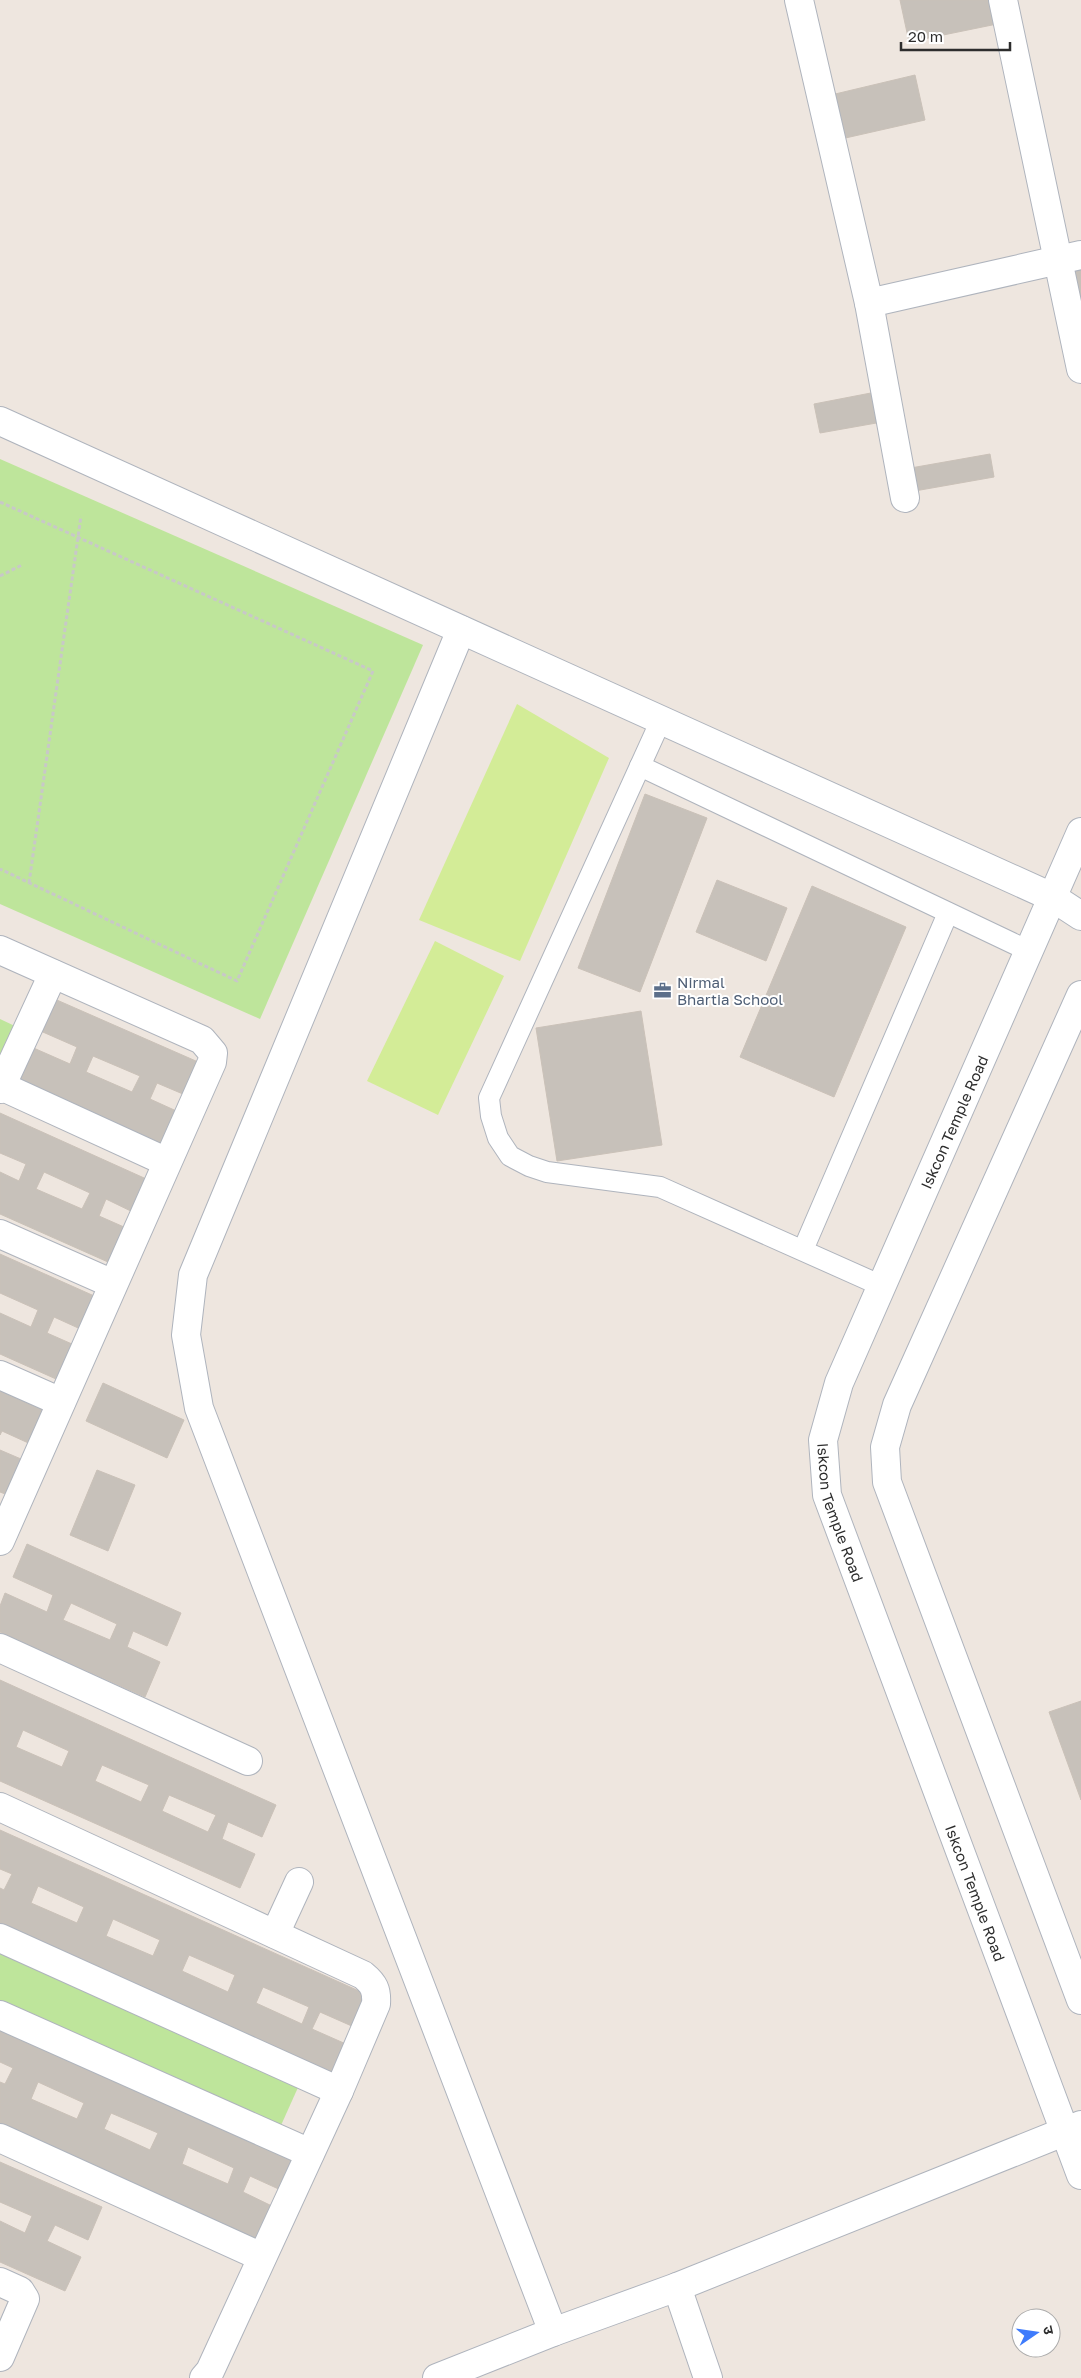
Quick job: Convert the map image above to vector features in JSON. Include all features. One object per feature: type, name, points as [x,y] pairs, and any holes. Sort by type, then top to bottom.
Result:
[{"type":"street","points":[[799,0],[869,303],[905,498]]},
{"type":"street","points":[[1003,0],[1070,257],[1081,368]]},
{"type":"street","points":[[869,303],[1070,257]]},
{"type":"street","points":[[0,422],[1052,897],[1081,916]]},
{"type":"street","points":[[461,630],[194,1275],[186,1335],[199,1408],[553,2332]]},
{"type":"street","name":"Iskcon Temple Road","points":[[1081,832],[839,1384],[823,1440],[827,1494],[1073,2128],[1081,2175]]},
{"type":"street","points":[[0,950],[202,1040],[213,1053],[212,1062],[61,1402],[4,1524]]},
{"type":"street","points":[[53,974],[1,1087],[167,1162]]},
{"type":"street","points":[[1081,995],[897,1405],[885,1446],[887,1482],[1081,2000]]},
{"type":"street","points":[[0,1234],[113,1284]]},
{"type":"street","points":[[0,1375],[61,1402]]},
{"type":"street","points":[[0,1648],[248,1761]]},
{"type":"street","points":[[0,1807],[362,1975],[371,1982],[376,1992],[376,2004],[339,2091],[210,2371],[204,2378]]},
{"type":"street","points":[[275,1934],[299,1882]]},
{"type":"street","points":[[0,1938],[339,2091]]},
{"type":"street","points":[[0,2015],[310,2154]]},
{"type":"street","points":[[437,2378],[553,2332],[677,2287],[1073,2128]]},
{"type":"street","points":[[0,2138],[262,2257]]},
{"type":"street","points":[[0,2282],[20,2291],[25,2299],[0,2357]]},
{"type":"street","points":[[677,2287],[708,2378]]},
{"type":"lane","points":[[661,720],[489,1098],[491,1116],[498,1138],[510,1156],[529,1166],[547,1172],[660,1187],[882,1286]]},
{"type":"lane","points":[[640,766],[1029,952]]},
{"type":"lane","points":[[803,1250],[948,913]]},
{"type":"path","points":[[0,502],[373,671],[236,981],[0,869]]},
{"type":"path","points":[[30,883],[81,516]]},
{"type":"path","points":[[0,576],[22,565]]},
{"type":"green space","points":[[0,459],[423,645],[260,1019],[0,904]]},
{"type":"green space","points":[[517,704],[609,758],[520,961],[419,920]]},
{"type":"green space","points":[[435,941],[504,976],[438,1115],[367,1081]]},
{"type":"green space","points":[[0,1019],[17,1027],[0,1065]]},
{"type":"green space","points":[[0,1947],[300,2083],[278,2132],[0,2006]]},
{"type":"building","points":[[900,0],[992,0],[997,24],[909,42]]},
{"type":"building","points":[[915,75],[925,120],[841,139],[831,95]]},
{"type":"building","points":[[1081,269],[1081,304],[1073,271]]},
{"type":"building","points":[[876,392],[882,422],[820,433],[814,404]]},
{"type":"building","points":[[990,454],[994,477],[909,492],[905,469]]},
{"type":"building","points":[[645,794],[707,818],[640,992],[578,968]]},
{"type":"building","points":[[717,880],[787,908],[766,961],[696,932]]},
{"type":"building","points":[[812,886],[906,927],[834,1097],[740,1057]]},
{"type":"building","points":[[50,997],[205,1065],[190,1097],[157,1083],[150,1099],[183,1114],[168,1149],[14,1080],[29,1046],[70,1064],[77,1047],[36,1029]],"holes":[[[93,1056],[140,1076],[132,1092],[86,1072]]]},
{"type":"building","points":[[641,1011],[662,1145],[557,1161],[536,1028]]},
{"type":"building","points":[[0,1113],[153,1182],[139,1215],[106,1199],[99,1216],[133,1231],[117,1266],[0,1214],[0,1172],[19,1181],[26,1164],[0,1153]],"holes":[[[44,1172],[90,1193],[82,1209],[36,1189]]]},
{"type":"building","points":[[0,1254],[101,1299],[87,1332],[54,1317],[47,1333],[81,1348],[65,1383],[0,1354],[0,1313],[31,1327],[38,1310],[0,1293]]},
{"type":"building","points":[[103,1383],[184,1420],[167,1458],[86,1421]]},
{"type":"building","points":[[0,1391],[50,1413],[35,1446],[2,1431],[0,1435]]},
{"type":"building","points":[[0,1450],[28,1462],[13,1497],[0,1492]]},
{"type":"building","points":[[97,1470],[135,1485],[108,1551],[70,1535]]},
{"type":"building","points":[[27,1544],[181,1613],[167,1646],[133,1631],[127,1647],[160,1662],[145,1697],[0,1632],[0,1606],[5,1593],[47,1612],[53,1595],[13,1577]],"holes":[[[71,1603],[117,1624],[110,1640],[63,1620]]]},
{"type":"building","points":[[0,1680],[276,1805],[262,1837],[228,1822],[222,1839],[255,1854],[240,1888],[0,1781]],"holes":[[[23,1730],[69,1751],[62,1767],[16,1747]],[[102,1765],[149,1785],[141,1802],[95,1781]],[[169,1795],[216,1815],[208,1832],[162,1811]]]},
{"type":"building","points":[[1081,1701],[1081,1800],[1049,1712]]},
{"type":"building","points":[[0,1830],[368,1995],[354,2027],[320,2012],[312,2029],[346,2044],[331,2079],[0,1930],[0,1888],[4,1890],[12,1874],[0,1869]],"holes":[[[38,1886],[84,1907],[77,1923],[31,1903]],[[113,1919],[160,1940],[153,1956],[106,1936]],[[189,1955],[235,1975],[228,1992],[182,1971]],[[263,1987],[309,2007],[302,2024],[256,2003]]]},
{"type":"building","points":[[0,2025],[298,2158],[283,2191],[250,2176],[243,2192],[276,2208],[261,2242],[0,2125],[0,2082],[5,2084],[13,2068],[0,2062]],"holes":[[[38,2082],[84,2103],[77,2119],[31,2099]],[[111,2113],[158,2133],[150,2150],[104,2129]],[[188,2147],[234,2168],[228,2184],[182,2164]]]},
{"type":"building","points":[[0,2162],[102,2207],[88,2240],[55,2225],[47,2241],[81,2257],[65,2291],[0,2262],[0,2221],[25,2233],[32,2216],[0,2202]]},
{"type":"place","name":"Nirmal Bhartia School","points":[[663,991]]}]
